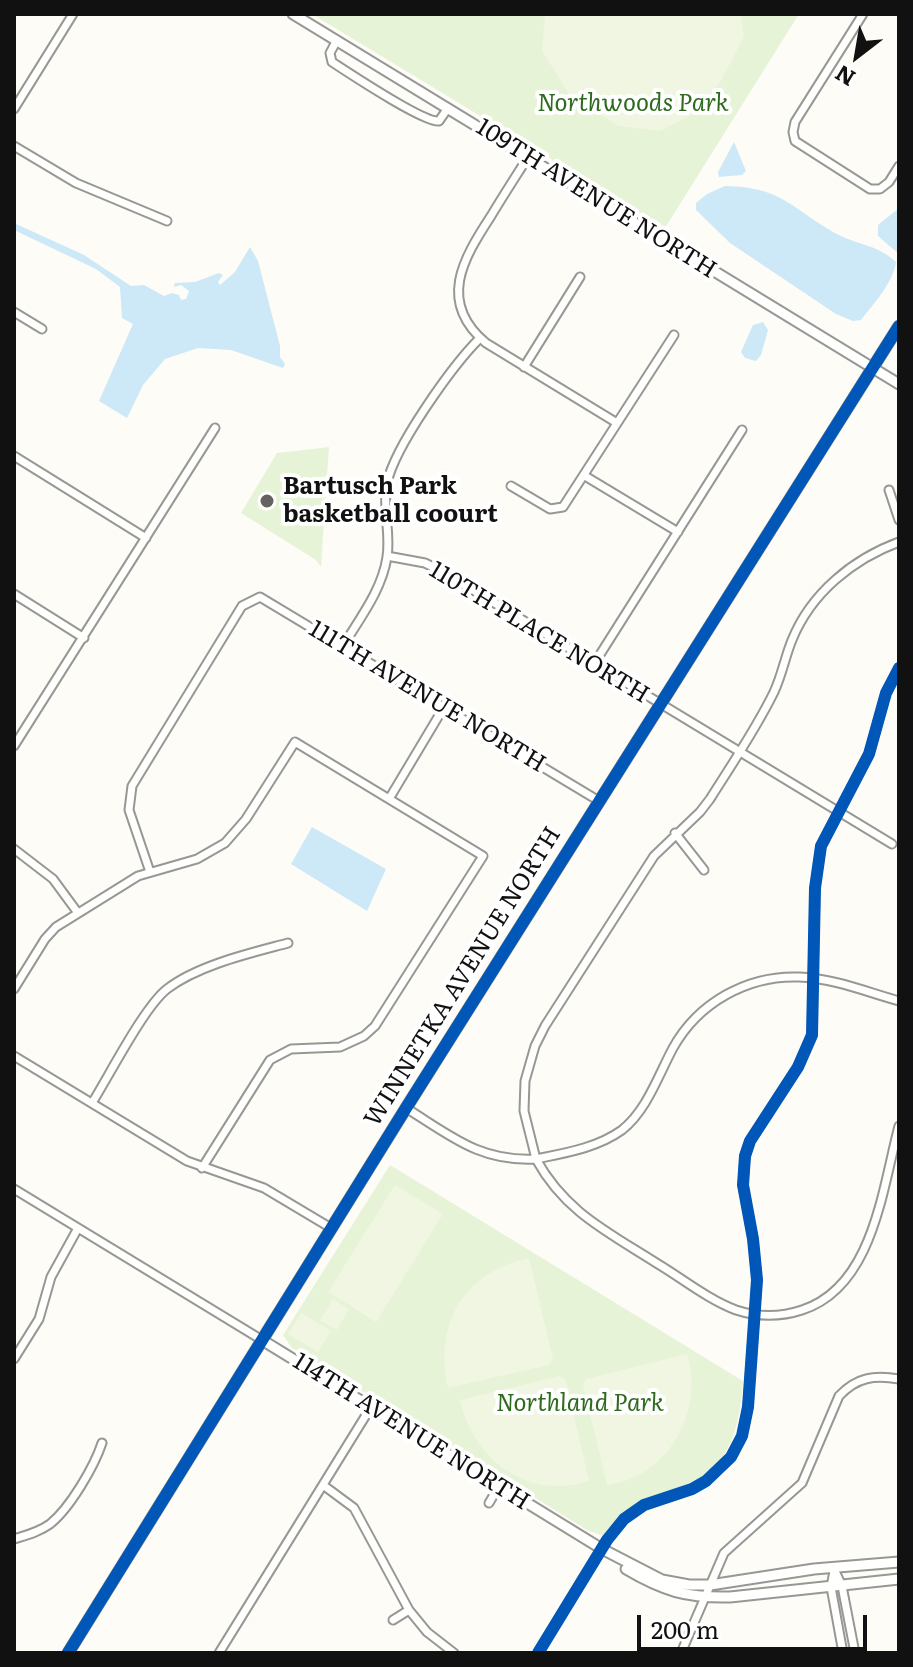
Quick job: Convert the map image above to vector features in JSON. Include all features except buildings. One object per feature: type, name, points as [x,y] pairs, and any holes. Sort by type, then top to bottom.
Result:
[{"type":"street","points":[[14,109],[73,14]]},
{"type":"street","name":"109TH AVENUE NORTH","points":[[293,14],[899,384]]},
{"type":"street","points":[[863,14],[795,122],[795,141],[870,189],[880,189],[889,182],[899,166]]},
{"type":"street","points":[[337,40],[330,53],[332,62],[407,108],[436,122],[448,108]]},
{"type":"street","points":[[14,146],[76,183],[167,221]]},
{"type":"street","points":[[528,157],[463,260],[458,287],[463,312],[480,338],[617,423]]},
{"type":"street","points":[[524,367],[580,277]]},
{"type":"street","points":[[14,312],[42,329]]},
{"type":"street","name":"WINNETKA AVENUE NORTH","points":[[68,1653],[406,1108],[899,326]]},
{"type":"street","points":[[511,486],[543,506],[557,509],[568,501],[674,335]]},
{"type":"street","points":[[343,646],[373,597],[387,556],[385,497],[393,465],[453,369],[480,338]]},
{"type":"street","points":[[14,746],[215,428]]},
{"type":"street","points":[[594,664],[742,430]]},
{"type":"street","points":[[14,456],[146,538]]},
{"type":"street","points":[[585,476],[678,532]]},
{"type":"street","points":[[889,490],[899,520]]},
{"type":"street","points":[[899,542],[857,561],[820,595],[793,637],[774,692],[705,806],[675,833],[644,870],[535,1046],[525,1081],[524,1111],[536,1159],[559,1194],[583,1217],[717,1301],[754,1314],[784,1315],[813,1307],[830,1297],[853,1272],[868,1239],[899,1126]]},
{"type":"street","name":"110TH PLACE NORTH","points":[[387,556],[425,563],[445,573],[892,844]]},
{"type":"street","points":[[14,594],[84,638]]},
{"type":"street","name":"111TH AVENUE NORTH","points":[[150,872],[129,810],[132,786],[242,606],[260,597],[599,801]]},
{"type":"street","points":[[538,1653],[602,1549],[635,1509],[699,1486],[717,1472],[735,1450],[748,1414],[756,1260],[743,1185],[745,1156],[750,1141],[806,1052],[813,1026],[817,867],[821,846],[869,754],[886,693],[899,668]]},
{"type":"street","points":[[389,799],[444,707]]},
{"type":"street","points":[[14,989],[50,932],[121,885],[150,872],[197,859],[225,843],[246,819],[295,742],[483,856],[375,1026],[364,1036],[340,1047],[291,1049],[270,1060],[202,1168]]},
{"type":"street","points":[[675,833],[704,870]]},
{"type":"street","points":[[14,849],[53,879],[78,913]]},
{"type":"street","points":[[92,1103],[152,1005],[166,990],[205,969],[288,943]]},
{"type":"street","points":[[406,1108],[478,1151],[497,1158],[536,1159],[588,1147],[610,1138],[625,1127],[637,1114],[681,1035],[708,1006],[724,995],[760,981],[813,978],[899,1001]]},
{"type":"street","points":[[14,1056],[172,1153],[202,1168],[264,1188],[331,1228]]},
{"type":"street","name":"114TH AVENUE NORTH","points":[[14,1189],[602,1549],[662,1580],[710,1585],[814,1569],[899,1562]]},
{"type":"street","points":[[14,1359],[39,1319],[51,1277],[78,1228]]},
{"type":"street","points":[[682,1653],[729,1547],[802,1483],[839,1396],[849,1386],[868,1377],[899,1379]]},
{"type":"street","points":[[219,1653],[371,1407]]},
{"type":"street","points":[[14,1539],[35,1533],[59,1515],[97,1457],[102,1443]]},
{"type":"street","points":[[323,1485],[346,1499],[360,1517],[409,1610],[427,1632],[454,1653]]},
{"type":"street","points":[[489,1503],[499,1486]]},
{"type":"street","name":"114TH AVENUE NORTH","points":[[602,1549],[616,1562],[662,1589],[704,1598],[899,1579]]},
{"type":"street","points":[[834,1569],[843,1653]]},
{"type":"street","points":[[836,1586],[855,1653]]},
{"type":"street","points":[[393,1620],[409,1610]]},
{"type":"green space","name":"Northwoods Park","points":[[312,14],[799,14],[665,228]]},
{"type":"green space","points":[[545,14],[741,14],[744,36],[722,79],[699,111],[660,131],[619,126],[571,97],[542,51]]},
{"type":"green space","points":[[329,447],[321,567],[316,560],[241,513],[277,453]]},
{"type":"green space","name":"Bartusch Park basketball coourt","points":[[267,489],[278,496],[266,512],[256,507]]},
{"type":"green space","name":"Northland Park","points":[[390,1165],[743,1381],[736,1428],[724,1455],[714,1467],[687,1484],[631,1507],[603,1536],[587,1530],[291,1347],[283,1335]]},
{"type":"green space","points":[[395,1185],[443,1214],[376,1322],[328,1292]]},
{"type":"green space","points":[[529,1258],[553,1359],[549,1365],[448,1388],[445,1343],[458,1304],[487,1275]]},
{"type":"green space","points":[[333,1299],[349,1309],[337,1330],[320,1320]]},
{"type":"green space","points":[[301,1313],[331,1331],[318,1352],[288,1334]]},
{"type":"green space","points":[[687,1354],[691,1376],[690,1398],[686,1419],[677,1438],[648,1469],[629,1479],[607,1485],[583,1385],[586,1379]]},
{"type":"green space","points":[[560,1376],[566,1380],[589,1481],[566,1486],[525,1480],[506,1470],[477,1441],[460,1400]]},
{"type":"water","points":[[734,142],[746,171],[742,175],[719,177],[718,172]]},
{"type":"water","points":[[725,186],[745,187],[775,195],[839,235],[876,249],[896,262],[887,285],[861,320],[853,321],[836,314],[730,243],[696,210],[696,203]]},
{"type":"water","points":[[899,208],[899,254],[878,236],[878,225]]},
{"type":"water","points":[[16,224],[84,255],[131,286],[144,285],[164,296],[172,293],[179,295],[181,300],[186,299],[189,291],[181,285],[174,287],[175,283],[195,282],[219,273],[223,275],[218,282],[220,285],[235,272],[250,247],[258,261],[280,346],[280,357],[285,364],[283,368],[231,350],[198,348],[165,359],[143,385],[127,418],[99,401],[133,324],[122,318],[120,287],[96,269],[14,230]]},
{"type":"water","points":[[763,322],[768,330],[761,355],[756,361],[745,358],[741,352],[753,325]]},
{"type":"water","points":[[312,827],[386,869],[367,911],[291,864]]},
{"type":"cycle path","points":[[68,1653],[406,1108],[899,326]]},
{"type":"cycle path","points":[[538,1653],[607,1540],[624,1519],[644,1505],[692,1489],[706,1481],[731,1457],[742,1436],[748,1407],[757,1280],[743,1185],[745,1156],[750,1141],[798,1067],[812,1035],[815,888],[821,846],[869,754],[886,693],[899,668]]},
{"type":"place","name":"Bartusch Park basketball coourt","points":[[267,501]]}]
